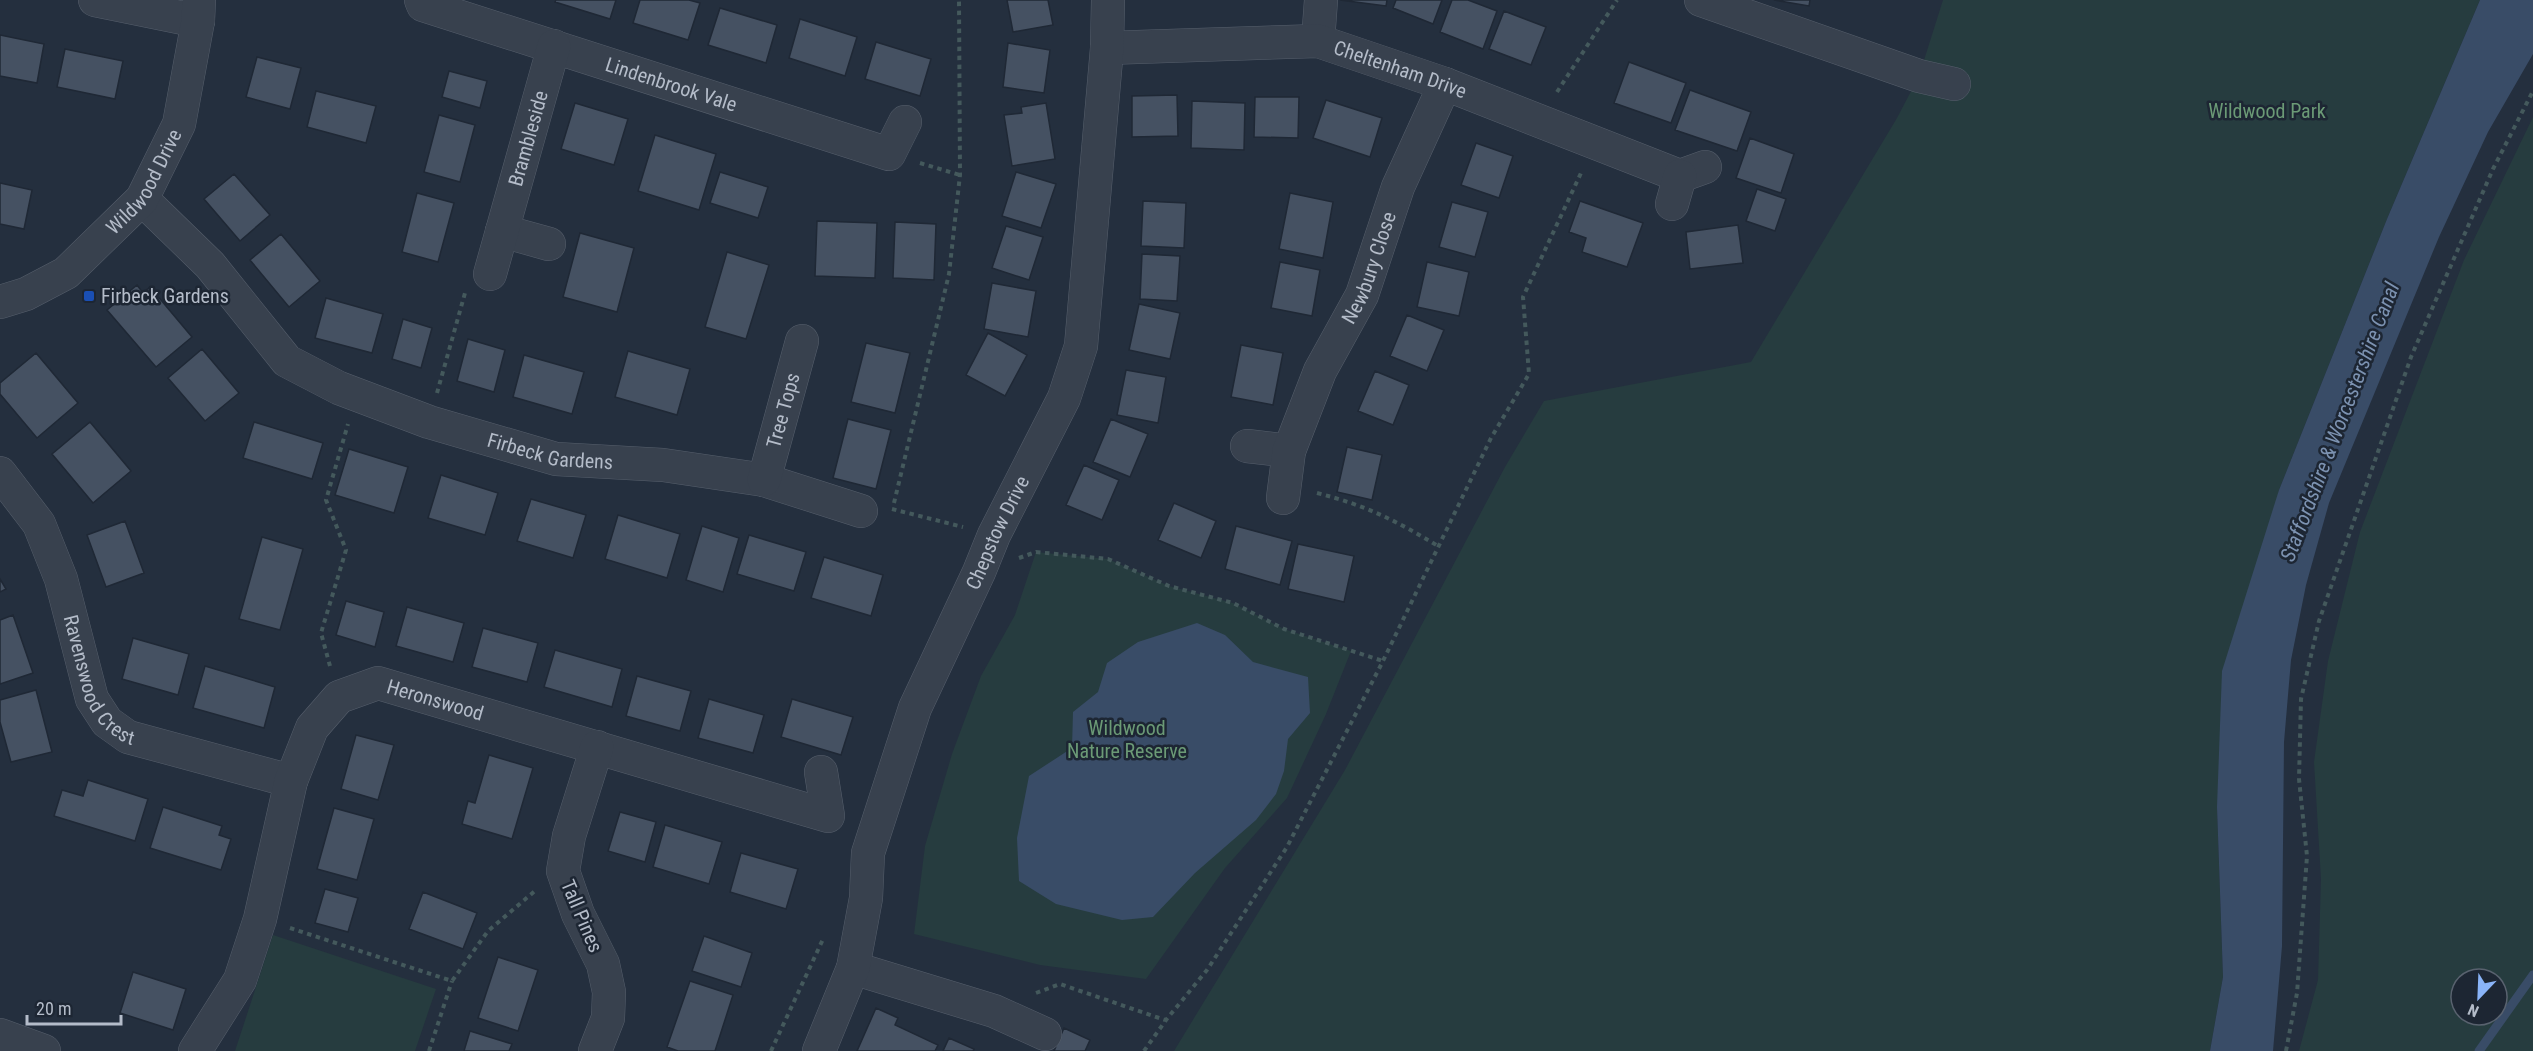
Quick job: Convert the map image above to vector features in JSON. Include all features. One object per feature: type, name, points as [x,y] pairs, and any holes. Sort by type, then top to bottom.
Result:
[{"type":"street","points":[[95,0],[199,10]]},
{"type":"street","name":"Lindenbrook Vale","points":[[421,0],[423,5],[889,154]]},
{"type":"street","name":"Chepstow Drive","points":[[819,1051],[854,968],[866,898],[868,853],[915,708],[994,535],[1064,398],[1082,346],[1107,48],[1108,0]]},
{"type":"street","points":[[1318,41],[1321,0]]},
{"type":"street","points":[[1701,0],[1919,76],[1954,84]]},
{"type":"street","name":"Wildwood Drive","points":[[0,302],[26,294],[66,273],[142,199],[179,124],[199,10]]},
{"type":"street","name":"Cheltenham Drive","points":[[1107,48],[1318,41],[1445,84],[1539,120],[1686,182]]},
{"type":"street","name":"Brambleside","points":[[490,274],[554,46]]},
{"type":"street","name":"Newbury Close","points":[[1283,491],[1289,451],[1320,371],[1362,296],[1398,187],[1445,84]]},
{"type":"street","points":[[889,154],[905,122]]},
{"type":"street","name":"Firbeck Gardens","points":[[142,199],[210,265],[287,361],[356,394],[429,422],[556,459],[663,465],[764,480],[877,510]]},
{"type":"street","points":[[502,231],[549,244]]},
{"type":"street","name":"Tree Tops","points":[[764,480],[802,340]]},
{"type":"street","points":[[1246,446],[1289,451]]},
{"type":"street","name":"Ravenswood Crest","points":[[0,473],[39,524],[61,579],[92,699],[107,722],[128,736],[291,781]]},
{"type":"street","name":"Heronswood","points":[[195,1051],[240,980],[260,919],[291,781],[312,728],[339,697],[378,683],[828,816],[821,772]]},
{"type":"street","name":"Tall Pines","points":[[595,1051],[608,1018],[609,992],[603,964],[578,914],[563,871],[568,836],[597,747]]},
{"type":"street","points":[[854,968],[994,1011],[1045,1034]]},
{"type":"street","points":[[0,1035],[44,1051]]},
{"type":"path","points":[[958,0],[960,175],[949,274],[877,510],[994,535]]},
{"type":"path","points":[[1539,120],[1617,0]]},
{"type":"path","points":[[2286,1051],[2297,993],[2307,856],[2299,778],[2301,699],[2319,621],[2411,357],[2493,169],[2533,91]]},
{"type":"path","points":[[1144,1051],[1207,970],[1287,847],[1383,661],[1491,438],[1529,374],[1523,297],[1595,142]]},
{"type":"path","points":[[889,154],[960,175]]},
{"type":"path","points":[[429,422],[472,269],[490,274]]},
{"type":"path","points":[[339,697],[321,633],[346,550],[326,500],[356,394]]},
{"type":"path","points":[[1283,491],[1350,502],[1391,518],[1438,546]]},
{"type":"path","points":[[979,572],[1036,552],[1108,559],[1169,586],[1233,603],[1284,629],[1383,661]]},
{"type":"path","points":[[429,1051],[452,981],[488,931],[546,881],[563,871]]},
{"type":"path","points":[[260,919],[452,981]]},
{"type":"path","points":[[771,1051],[827,926]]},
{"type":"path","points":[[994,1011],[1060,984],[1166,1020]]},
{"type":"green space","name":"Wildwood Park","points":[[1943,0],[2480,0],[2387,219],[2279,490],[2217,807],[2223,977],[2210,1051],[1174,1051],[1345,770],[1505,467],[1544,401],[1751,362],[1897,118],[1919,76]]},
{"type":"green space","points":[[2533,117],[2533,1051],[2299,1051],[2318,980],[2321,879],[2314,762],[2328,661],[2360,532],[2464,260]]},
{"type":"green space","name":"Wildwood Nature Reserve","points":[[1036,552],[1108,559],[1169,586],[1233,603],[1284,629],[1351,651],[1326,714],[1287,798],[1225,868],[1146,979],[1040,965],[914,934],[925,846],[952,754],[981,676],[1015,615]]},
{"type":"green space","points":[[273,935],[436,989],[415,1051],[235,1051]]},
{"type":"water","name":"Staffordshire & Worcestershire Canal","points":[[2480,0],[2533,0],[2533,54],[2488,132],[2439,237],[2329,503],[2306,585],[2291,660],[2284,742],[2282,946],[2273,1051],[2210,1051],[2223,977],[2217,807],[2222,671],[2279,490],[2387,219]]},
{"type":"water","points":[[1197,623],[1225,635],[1253,662],[1308,677],[1310,713],[1288,739],[1284,771],[1276,794],[1256,820],[1195,873],[1153,917],[1122,920],[1056,904],[1019,881],[1017,838],[1029,776],[1072,748],[1073,712],[1098,692],[1107,663],[1138,642]]},
{"type":"building","points":[[556,0],[616,0],[610,19],[555,2]]},
{"type":"building","points":[[640,0],[689,0],[700,3],[688,40],[633,23]]},
{"type":"building","points":[[1007,0],[1048,0],[1053,25],[1013,32]]},
{"type":"building","points":[[1340,0],[1387,0],[1386,6]]},
{"type":"building","points":[[1396,0],[1442,0],[1433,24],[1393,8]]},
{"type":"building","points":[[1452,0],[1468,0],[1497,11],[1483,49],[1440,32]]},
{"type":"building","points":[[1774,0],[1810,0],[1809,6]]},
{"type":"building","points":[[720,8],[777,25],[766,63],[708,45]]},
{"type":"building","points":[[1504,11],[1546,27],[1531,65],[1489,49]]},
{"type":"building","points":[[800,19],[857,37],[845,76],[789,58]]},
{"type":"building","points":[[0,35],[44,44],[37,83],[0,76]]},
{"type":"building","points":[[876,42],[931,59],[920,96],[865,79]]},
{"type":"building","points":[[1008,43],[1050,50],[1044,93],[1003,87]]},
{"type":"building","points":[[65,49],[123,61],[115,99],[57,87]]},
{"type":"building","points":[[257,57],[301,68],[290,109],[246,97]]},
{"type":"building","points":[[1629,62],[1686,83],[1671,123],[1614,103]]},
{"type":"building","points":[[449,71],[487,81],[480,108],[442,97]]},
{"type":"building","points":[[1690,90],[1751,112],[1737,151],[1675,130]]},
{"type":"building","points":[[316,91],[376,106],[366,143],[307,127]]},
{"type":"building","points":[[1177,95],[1178,136],[1132,137],[1132,96]]},
{"type":"building","points":[[1255,97],[1299,97],[1298,138],[1254,137]]},
{"type":"building","points":[[1326,100],[1382,118],[1370,157],[1313,138]]},
{"type":"building","points":[[1192,101],[1245,103],[1244,150],[1191,148]]},
{"type":"building","points":[[575,103],[628,119],[614,165],[561,149]]},
{"type":"building","points":[[1046,103],[1055,159],[1012,166],[1004,115],[1022,113],[1021,107]]},
{"type":"building","points":[[439,115],[475,125],[460,182],[424,172]]},
{"type":"building","points":[[655,135],[716,154],[699,210],[638,191]]},
{"type":"building","points":[[1750,138],[1794,154],[1781,193],[1736,178]]},
{"type":"building","points":[[1476,143],[1513,156],[1499,198],[1461,185]]},
{"type":"building","points":[[720,172],[768,187],[758,218],[710,203]]},
{"type":"building","points":[[1016,172],[1056,184],[1041,228],[1002,216]]},
{"type":"building","points":[[234,174],[270,215],[240,241],[204,199]]},
{"type":"building","points":[[0,183],[32,190],[24,229],[0,224]]},
{"type":"building","points":[[1757,189],[1786,199],[1775,231],[1746,221]]},
{"type":"building","points":[[417,193],[454,203],[438,262],[402,252]]},
{"type":"building","points":[[1290,193],[1333,202],[1323,258],[1279,249]]},
{"type":"building","points":[[1143,201],[1186,203],[1184,248],[1141,246]]},
{"type":"building","points":[[1580,201],[1643,223],[1627,267],[1582,252],[1586,238],[1569,232]]},
{"type":"building","points":[[1452,202],[1488,212],[1475,257],[1439,247]]},
{"type":"building","points":[[817,221],[877,223],[875,278],[815,276]]},
{"type":"building","points":[[895,222],[936,224],[934,280],[893,278]]},
{"type":"building","points":[[1738,225],[1743,263],[1690,269],[1686,232]]},
{"type":"building","points":[[1006,226],[1043,237],[1029,280],[992,268]]},
{"type":"building","points":[[580,233],[634,248],[617,312],[563,297]]},
{"type":"building","points":[[281,234],[320,281],[289,307],[250,260]]},
{"type":"building","points":[[727,252],[769,265],[746,339],[705,327]]},
{"type":"building","points":[[1142,254],[1180,256],[1177,301],[1140,299]]},
{"type":"building","points":[[1280,262],[1320,270],[1312,316],[1271,308]]},
{"type":"building","points":[[1427,262],[1469,272],[1459,316],[1417,307]]},
{"type":"building","points":[[992,283],[1036,291],[1028,337],[984,329]]},
{"type":"building","points":[[137,285],[143,293],[150,287],[192,337],[156,367],[107,310]]},
{"type":"building","points":[[326,298],[383,314],[372,353],[315,338]]},
{"type":"building","points":[[1139,304],[1180,313],[1170,359],[1129,350]]},
{"type":"building","points":[[1407,315],[1444,330],[1427,371],[1390,356]]},
{"type":"building","points":[[403,319],[432,328],[421,368],[392,359]]},
{"type":"building","points":[[988,333],[1027,355],[1005,396],[966,375]]},
{"type":"building","points":[[468,339],[505,350],[494,392],[457,381]]},
{"type":"building","points":[[866,343],[910,353],[895,413],[851,402]]},
{"type":"building","points":[[1241,345],[1283,353],[1273,405],[1231,397]]},
{"type":"building","points":[[202,349],[239,393],[205,421],[168,378]]},
{"type":"building","points":[[628,351],[690,369],[677,415],[615,397]]},
{"type":"building","points":[[36,353],[78,403],[37,438],[0,394],[0,383]]},
{"type":"building","points":[[524,355],[584,372],[572,414],[513,397]]},
{"type":"building","points":[[1126,370],[1166,377],[1158,423],[1117,415]]},
{"type":"building","points":[[1375,371],[1409,385],[1393,425],[1358,411]]},
{"type":"building","points":[[848,419],[891,430],[876,489],[833,478]]},
{"type":"building","points":[[1111,419],[1148,434],[1130,477],[1093,462]]},
{"type":"building","points":[[90,422],[131,471],[93,503],[52,454]]},
{"type":"building","points":[[254,422],[323,443],[312,479],[243,458]]},
{"type":"building","points":[[1347,447],[1382,455],[1372,500],[1337,492]]},
{"type":"building","points":[[349,449],[408,467],[394,513],[335,495]]},
{"type":"building","points":[[1084,465],[1119,480],[1102,520],[1066,505]]},
{"type":"building","points":[[441,475],[498,493],[485,535],[428,518]]},
{"type":"building","points":[[531,499],[586,515],[573,558],[517,541]]},
{"type":"building","points":[[1174,503],[1216,521],[1201,558],[1158,540]]},
{"type":"building","points":[[618,515],[680,534],[667,578],[605,559]]},
{"type":"building","points":[[125,521],[144,573],[106,587],[87,535]]},
{"type":"building","points":[[702,526],[739,538],[723,592],[686,580]]},
{"type":"building","points":[[1236,526],[1292,541],[1280,585],[1225,569]]},
{"type":"building","points":[[749,535],[806,552],[794,591],[737,574]]},
{"type":"building","points":[[262,537],[303,549],[280,630],[239,619]]},
{"type":"building","points":[[1298,544],[1354,556],[1344,602],[1288,589]]},
{"type":"building","points":[[824,557],[883,575],[871,616],[811,598]]},
{"type":"building","points":[[0,579],[6,589],[0,592]]},
{"type":"building","points":[[346,601],[384,612],[375,647],[336,635]]},
{"type":"building","points":[[407,607],[464,623],[453,662],[396,646]]},
{"type":"building","points":[[13,615],[33,673],[0,684],[0,620]]},
{"type":"building","points":[[483,628],[538,643],[527,682],[472,667]]},
{"type":"building","points":[[133,638],[189,654],[178,695],[122,679]]},
{"type":"building","points":[[555,650],[622,669],[612,707],[544,687]]},
{"type":"building","points":[[205,666],[275,687],[264,728],[193,708]]},
{"type":"building","points":[[637,676],[691,691],[680,731],[626,716]]},
{"type":"building","points":[[36,690],[52,752],[11,762],[0,722],[0,700]]},
{"type":"building","points":[[709,699],[764,715],[753,753],[698,738]]},
{"type":"building","points":[[792,699],[853,717],[841,755],[781,737]]},
{"type":"building","points":[[356,735],[394,745],[378,800],[341,789]]},
{"type":"building","points":[[489,755],[533,768],[512,839],[462,824],[468,801],[475,803]]},
{"type":"building","points":[[88,780],[148,799],[135,841],[54,816],[62,790],[83,796]]},
{"type":"building","points":[[163,807],[222,826],[219,835],[231,839],[221,870],[150,848]]},
{"type":"building","points":[[334,808],[374,819],[357,880],[317,869]]},
{"type":"building","points":[[620,812],[656,822],[645,862],[608,851]]},
{"type":"building","points":[[665,825],[722,842],[709,884],[653,867]]},
{"type":"building","points":[[741,853],[798,869],[786,909],[730,892]]},
{"type":"building","points":[[325,889],[358,898],[348,932],[315,923]]},
{"type":"building","points":[[423,892],[477,913],[463,949],[409,929]]},
{"type":"building","points":[[704,936],[752,953],[741,987],[692,971]]},
{"type":"building","points":[[498,957],[538,970],[518,1031],[478,1018]]},
{"type":"building","points":[[133,972],[186,989],[173,1030],[120,1013]]},
{"type":"building","points":[[690,981],[733,995],[715,1051],[678,1051],[667,1047]]},
{"type":"building","points":[[876,1008],[898,1018],[895,1025],[938,1045],[935,1051],[857,1051]]},
{"type":"building","points":[[1064,1028],[1090,1040],[1085,1051],[1054,1051]]},
{"type":"building","points":[[470,1031],[512,1044],[509,1051],[464,1051]]},
{"type":"building","points":[[949,1038],[974,1049],[973,1051],[943,1051]]},
{"type":"waterway","points":[[2479,1051],[2533,975]]},
{"type":"place","name":"Firbeck Gardens","points":[[89,296]]}]
